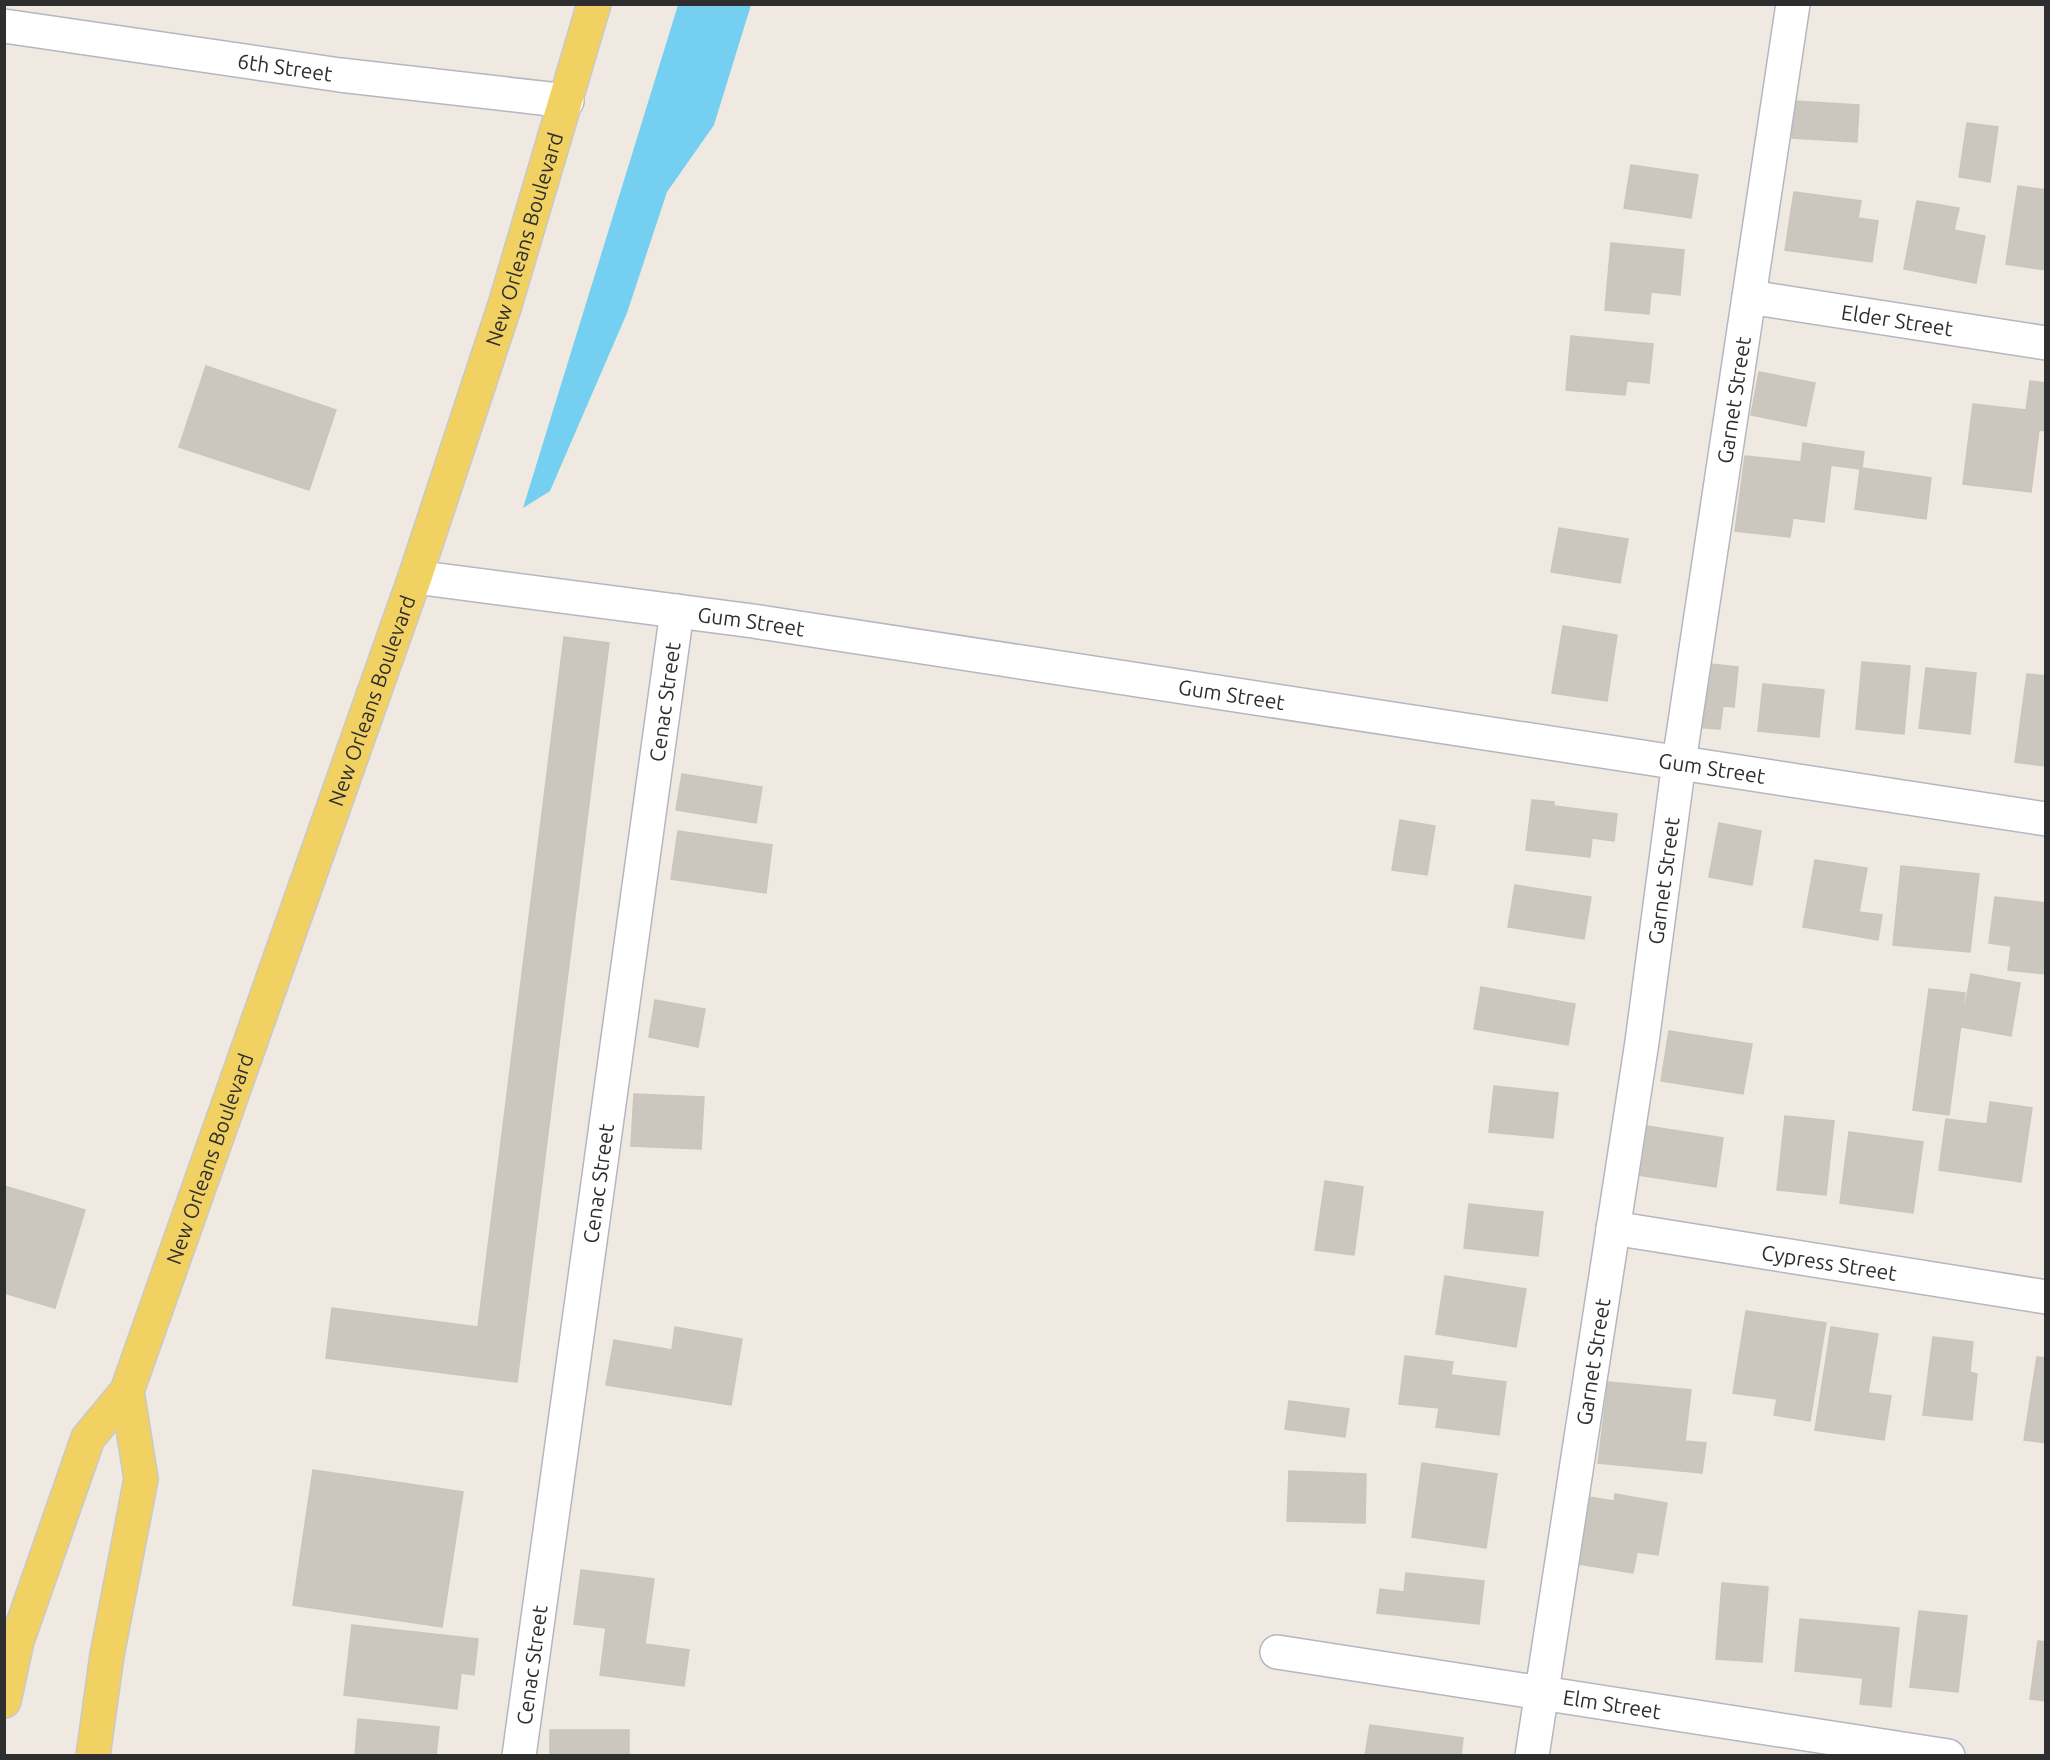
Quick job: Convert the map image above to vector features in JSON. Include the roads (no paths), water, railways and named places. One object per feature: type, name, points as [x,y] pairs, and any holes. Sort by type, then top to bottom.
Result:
[{"type":"main road","name":"New Orleans Boulevard","points":[[4,1701],[17,1641],[88,1438],[127,1391],[415,577],[505,305],[594,4]]},
{"type":"main road","name":"New Orleans Boulevard","points":[[93,1755],[107,1655],[141,1479],[127,1391]]},
{"type":"street","name":"Garnet Street","points":[[1532,1755],[1642,1042],[1679,762],[1792,4]]},
{"type":"street","name":"6th Street","points":[[4,26],[340,75],[567,101]]},
{"type":"street","name":"Elder Street","points":[[1749,297],[2046,343]]},
{"type":"street","name":"Gum Street","points":[[415,577],[753,621],[2046,819]]},
{"type":"street","name":"Cenac Street","points":[[519,1755],[677,611]]},
{"type":"street","name":"Cypress Street","points":[[1613,1228],[2046,1298]]},
{"type":"street","name":"Elm Street","points":[[1277,1652],[1542,1692],[1842,1747],[1948,1755]]},
{"type":"water","points":[[678,5],[751,5],[714,125],[667,192],[627,313],[550,491],[523,508]]}]
